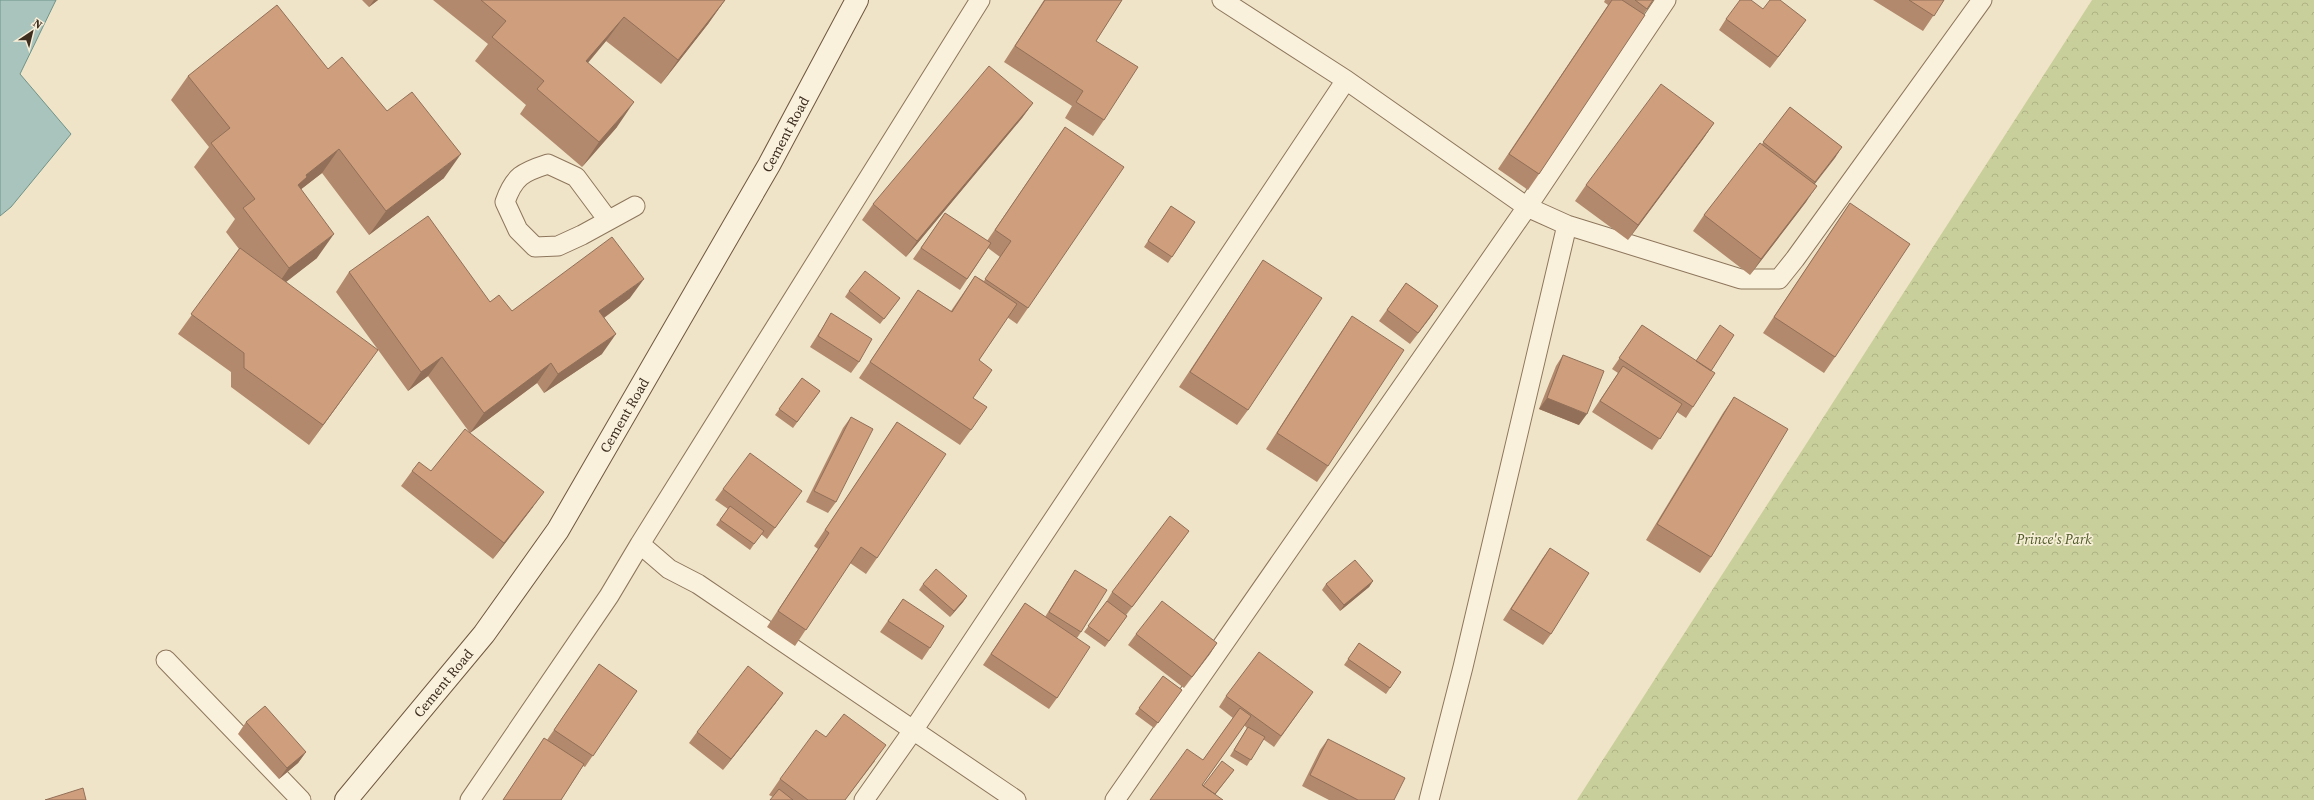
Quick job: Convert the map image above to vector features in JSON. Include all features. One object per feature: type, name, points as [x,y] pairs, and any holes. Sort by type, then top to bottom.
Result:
[{"type":"main road","name":"Cement Road","points":[[346,800],[484,634],[558,530],[761,178],[857,0]]},
{"type":"lane","points":[[470,800],[609,596],[980,0]]},
{"type":"lane","points":[[1222,0],[1346,80],[1527,207],[1567,225],[1741,279],[1779,279],[1982,0]]},
{"type":"lane","points":[[1115,800],[1527,207],[1666,0]]},
{"type":"lane","points":[[864,800],[914,729],[1346,80]]},
{"type":"lane","points":[[608,220],[576,177],[548,164],[525,171],[510,188],[505,202],[518,230],[535,247],[558,246],[635,206]]},
{"type":"lane","points":[[1429,800],[1463,667],[1567,225]]},
{"type":"lane","points":[[640,544],[669,569],[698,584],[914,729],[1016,800]]},
{"type":"lane","points":[[166,660],[301,800]]},
{"type":"green space","name":"Prince's Park","points":[[2092,0],[2314,0],[2314,800],[1577,800]]},
{"type":"water","points":[[0,0],[56,0],[20,74],[71,134],[11,207],[0,216]]},
{"type":"building","points":[[481,0],[725,0],[678,60],[624,17],[586,61],[634,102],[599,142],[537,89],[544,81],[492,37],[506,21]]},
{"type":"building","points":[[1045,0],[1122,0],[1096,41],[1138,67],[1104,120],[1076,102],[1083,91],[1015,46]]},
{"type":"building","points":[[1612,0],[1622,0],[1645,15],[1539,174],[1509,154]]},
{"type":"building","points":[[1635,0],[1653,0],[1647,9]]},
{"type":"building","points":[[1740,0],[1751,0],[1763,9],[1770,0],[1780,0],[1806,20],[1778,57],[1726,19]]},
{"type":"building","points":[[1909,0],[1944,0],[1934,16]]},
{"type":"building","points":[[277,5],[328,69],[342,57],[387,111],[412,92],[461,154],[386,211],[339,149],[306,175],[307,177],[298,185],[334,234],[289,268],[243,208],[255,199],[211,143],[230,128],[188,76]]},
{"type":"building","points":[[989,66],[1033,103],[917,241],[873,204]]},
{"type":"building","points":[[1661,84],[1714,123],[1638,225],[1586,185]]},
{"type":"building","points":[[1790,107],[1842,147],[1815,182],[1763,142]]},
{"type":"building","points":[[1065,127],[1124,167],[1028,308],[985,279],[1011,241],[995,230]]},
{"type":"building","points":[[1760,143],[1817,186],[1761,259],[1704,215]]},
{"type":"building","points":[[1850,203],[1910,244],[1835,357],[1774,317]]},
{"type":"building","points":[[1171,206],[1195,222],[1172,257],[1148,241]]},
{"type":"building","points":[[945,213],[991,243],[967,279],[921,248]]},
{"type":"building","points":[[428,216],[490,302],[499,295],[512,311],[612,237],[644,279],[599,311],[616,334],[558,374],[551,363],[484,413],[442,357],[421,372],[349,272]]},
{"type":"building","points":[[240,248],[378,350],[323,425],[244,368],[244,353],[191,314]]},
{"type":"building","points":[[1263,260],[1322,298],[1248,410],[1190,372]]},
{"type":"building","points":[[865,271],[900,298],[884,319],[849,291]]},
{"type":"building","points":[[975,276],[1017,304],[979,360],[992,370],[973,398],[987,407],[971,430],[870,362],[918,290],[952,312]]},
{"type":"building","points":[[1406,283],[1438,306],[1418,333],[1387,310]]},
{"type":"building","points":[[831,313],[872,339],[859,362],[818,336]]},
{"type":"building","points":[[1352,316],[1404,350],[1328,466],[1277,433]]},
{"type":"building","points":[[1642,325],[1715,373],[1693,407],[1619,358]]},
{"type":"building","points":[[1720,325],[1734,335],[1711,371],[1696,361]]},
{"type":"building","points":[[1563,355],[1604,371],[1587,414],[1547,398]]},
{"type":"building","points":[[1623,366],[1682,404],[1660,439],[1600,401]]},
{"type":"building","points":[[802,378],[820,391],[797,422],[779,409]]},
{"type":"building","points":[[1734,397],[1788,429],[1711,557],[1657,524]]},
{"type":"building","points":[[851,417],[873,429],[836,502],[814,491]]},
{"type":"building","points":[[897,422],[946,454],[877,558],[861,547],[806,630],[778,611],[829,533],[825,530]]},
{"type":"building","points":[[465,429],[544,492],[504,543],[412,471],[419,462],[431,471]]},
{"type":"building","points":[[750,453],[802,491],[775,528],[723,489]]},
{"type":"building","points":[[730,506],[764,531],[754,544],[720,520]]},
{"type":"building","points":[[1170,516],[1189,531],[1132,607],[1112,592]]},
{"type":"building","points":[[1550,548],[1589,573],[1551,634],[1511,609]]},
{"type":"building","points":[[1355,560],[1373,581],[1344,605],[1326,584]]},
{"type":"building","points":[[936,569],[967,596],[954,611],[923,584]]},
{"type":"building","points":[[1075,570],[1107,590],[1081,632],[1049,612]]},
{"type":"building","points":[[903,599],[944,626],[930,648],[888,621]]},
{"type":"building","points":[[1107,601],[1127,616],[1109,641],[1088,626]]},
{"type":"building","points":[[1162,601],[1217,643],[1192,677],[1136,634]]},
{"type":"building","points":[[1025,603],[1090,647],[1057,698],[991,654]]},
{"type":"building","points":[[1359,643],[1401,672],[1390,688],[1348,659]]},
{"type":"building","points":[[1259,652],[1313,692],[1281,736],[1226,696]]},
{"type":"building","points":[[599,664],[637,691],[593,756],[554,730]]},
{"type":"building","points":[[748,666],[783,693],[731,759],[697,732]]},
{"type":"building","points":[[1163,676],[1182,690],[1158,723],[1139,708]]},
{"type":"building","points":[[265,706],[306,752],[287,768],[246,722]]},
{"type":"building","points":[[1240,708],[1251,716],[1202,785],[1223,800],[1150,800],[1187,749],[1203,760]]},
{"type":"building","points":[[844,714],[886,745],[845,800],[808,800],[780,779],[816,730],[826,737]]},
{"type":"building","points":[[1248,727],[1265,737],[1251,760],[1234,750]]},
{"type":"building","points":[[544,738],[584,764],[561,800],[503,800]]},
{"type":"building","points":[[1328,739],[1405,778],[1394,800],[1358,800],[1310,775]]},
{"type":"building","points":[[1222,761],[1234,770],[1215,794],[1203,786]]},
{"type":"building","points":[[83,788],[86,800],[45,800]]},
{"type":"building","points":[[779,789],[793,800],[770,800]]}]
